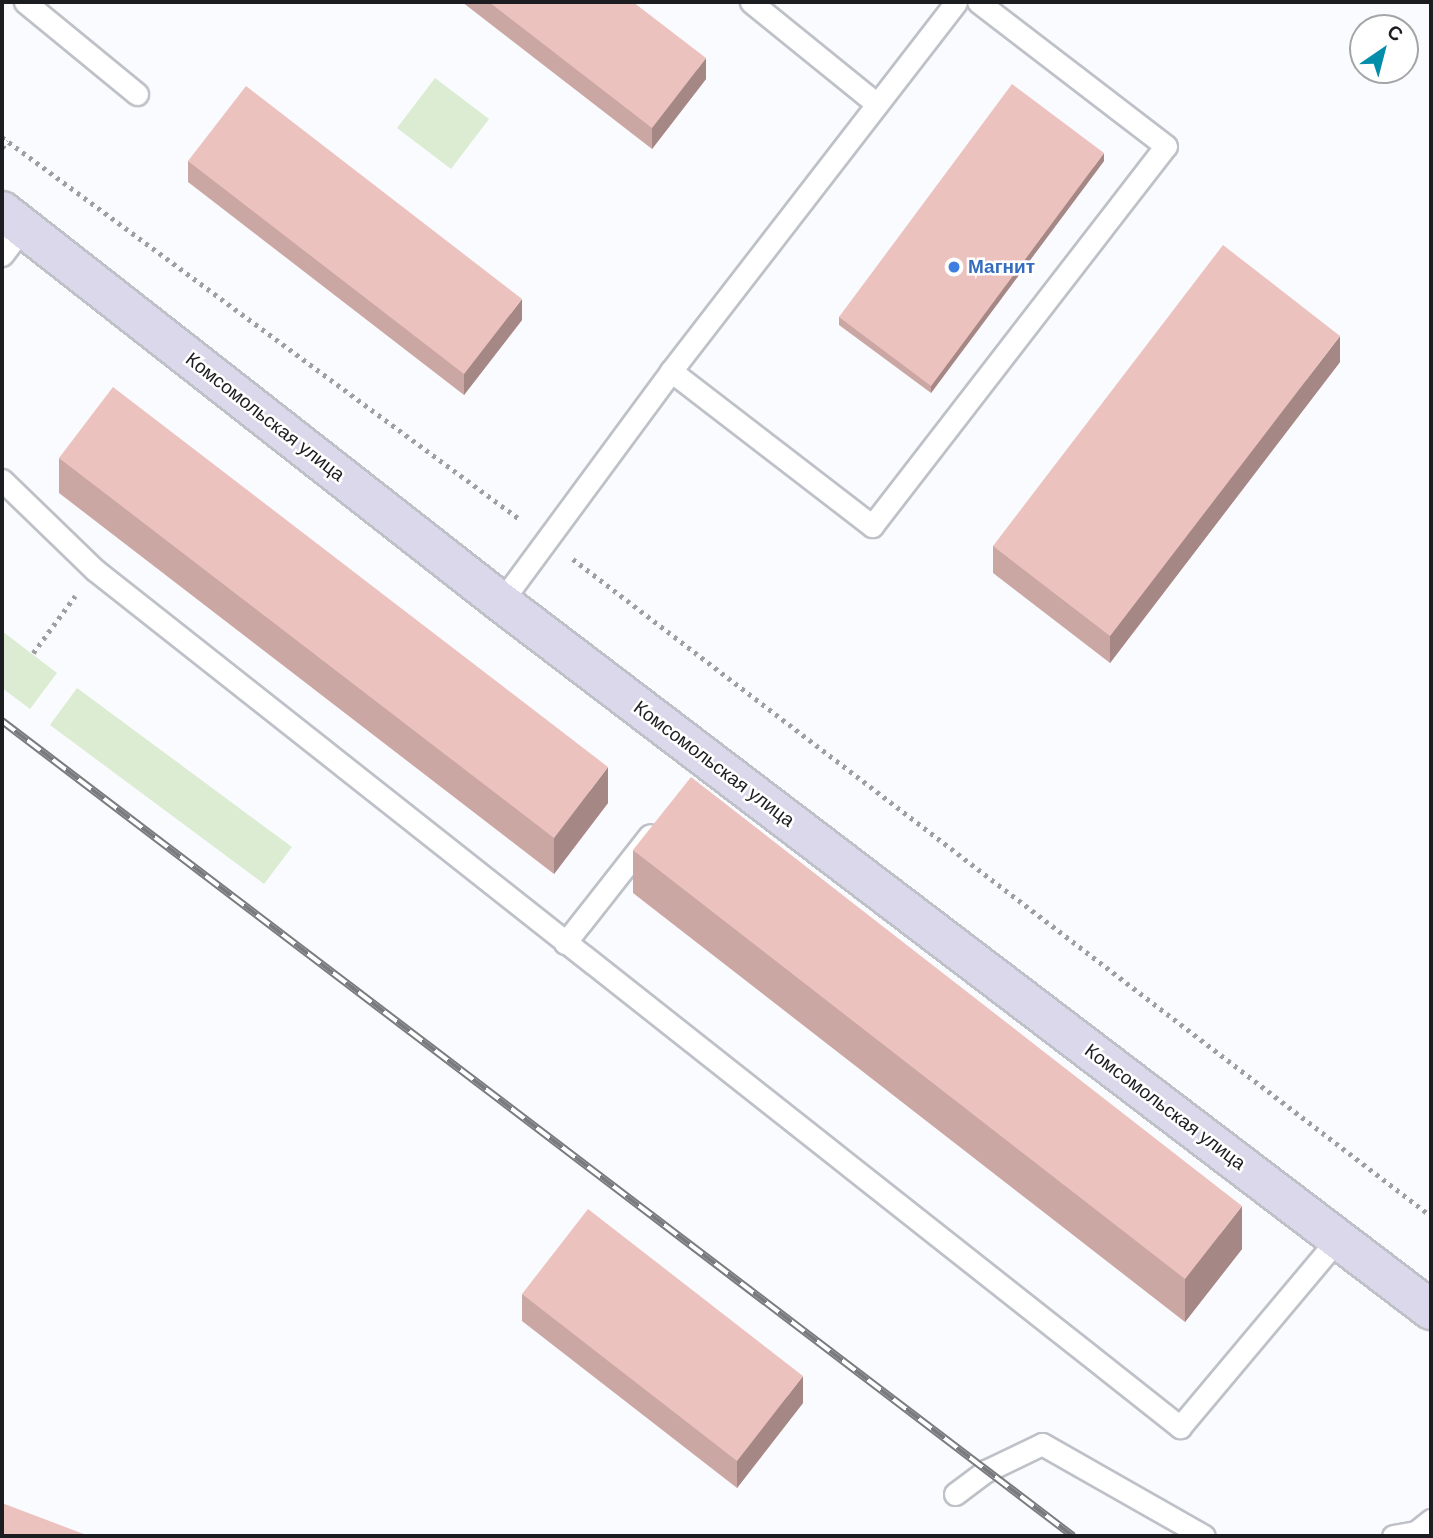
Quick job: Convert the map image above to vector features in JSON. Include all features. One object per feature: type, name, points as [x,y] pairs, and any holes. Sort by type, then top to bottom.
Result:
[{"type":"street","name":"Комсомольская улица","points":[[9,231],[501,602],[699,771],[1431,1310]]},
{"type":"lane","points":[[25,2],[137,94]]},
{"type":"lane","points":[[751,2],[877,104]]},
{"type":"lane","points":[[501,602],[671,371],[956,2]]},
{"type":"lane","points":[[671,371],[873,526],[1166,146],[978,2]]},
{"type":"lane","points":[[2,480],[95,570],[1180,1427],[1338,1239]]},
{"type":"lane","points":[[565,943],[665,815]]},
{"type":"lane","points":[[955,1494],[986,1471],[1042,1444],[1204,1536]]},
{"type":"lane","points":[[1393,1536],[1416,1532],[1431,1520]]},
{"type":"path","points":[[2,137],[547,540],[1431,1216]]},
{"type":"path","points":[[2,148],[7,141]]},
{"type":"path","points":[[33,653],[95,570]]},
{"type":"green space","points":[[435,78],[489,119],[451,169],[397,128]]},
{"type":"green space","points":[[2,631],[57,673],[30,709],[2,688]]},
{"type":"green space","points":[[77,688],[292,847],[264,884],[50,725]]},
{"type":"building","points":[[489,2],[633,2],[706,58],[652,128]]},
{"type":"building","name":"Магнит","points":[[1012,84],[1104,153],[931,386],[839,317]]},
{"type":"building","points":[[246,86],[522,299],[464,374],[188,161]]},
{"type":"building","points":[[1223,245],[1340,336],[1110,636],[993,546]]},
{"type":"building","points":[[113,387],[608,767],[554,838],[59,458]]},
{"type":"building","points":[[691,777],[1242,1206],[1185,1279],[633,850]]},
{"type":"building","points":[[588,1209],[803,1376],[737,1461],[522,1294]]},
{"type":"building","points":[[2,1503],[89,1536],[2,1536]]},
{"type":"railway","points":[[2,721],[1073,1536]]},
{"type":"place","name":"Магнит","points":[[954,267]]}]
